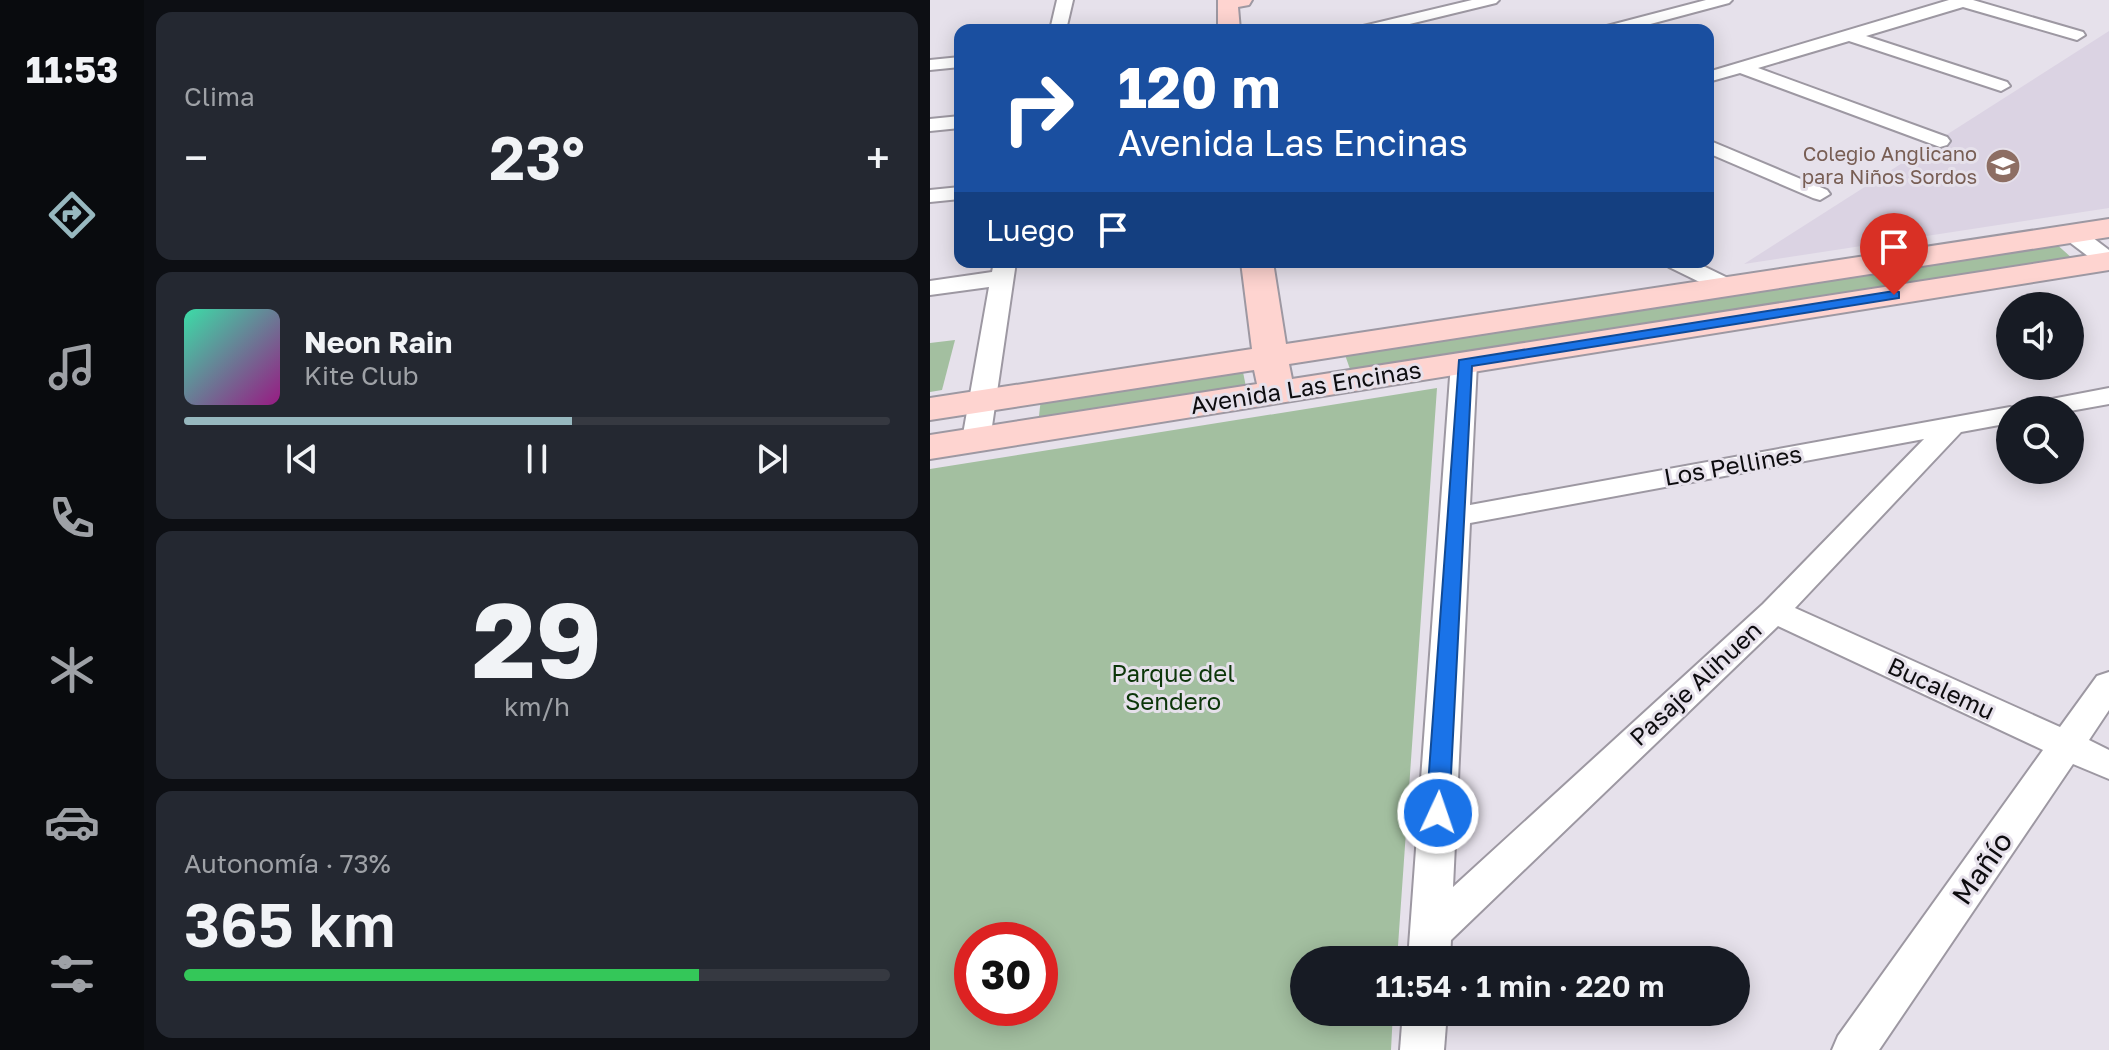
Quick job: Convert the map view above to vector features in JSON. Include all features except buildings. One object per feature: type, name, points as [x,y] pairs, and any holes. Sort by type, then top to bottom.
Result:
[{"type":"main road","points":[[1229,24],[1231,1]]},
{"type":"main road","name":"Avenida Las Encinas","points":[[930,447],[976,440],[1273,374],[1726,286],[2109,228]]},
{"type":"main road","name":"Avenida Las Encinas","points":[[930,409],[982,400],[1273,374],[1464,363],[2109,261]]},
{"type":"main road","points":[[1258,268],[1273,374]]},
{"type":"street","points":[[1059,24],[1065,0]]},
{"type":"street","points":[[1390,24],[1491,0]]},
{"type":"street","points":[[1632,24],[1724,0]]},
{"type":"street","points":[[1714,75],[1960,1],[2077,35]]},
{"type":"street","points":[[1848,35],[2001,86]]},
{"type":"street","points":[[930,65],[954,63]]},
{"type":"street","points":[[1740,67],[1940,141]]},
{"type":"street","points":[[930,125],[954,123]]},
{"type":"street","points":[[1714,149],[1820,194]]},
{"type":"street","points":[[930,196],[954,194]]},
{"type":"street","points":[[2072,233],[2109,261]]},
{"type":"street","points":[[1689,268],[1726,286]]},
{"type":"street","points":[[930,288],[1004,270],[976,440]]},
{"type":"street","points":[[1430,946],[1464,363]]},
{"type":"street","points":[[2084,401],[2109,396]]},
{"type":"street","name":"Los Pellines","points":[[1456,517],[1996,417]]},
{"type":"street","name":"Pasaje Alihuen","points":[[1431,946],[1774,611],[1953,425]]},
{"type":"street","name":"Bucalemu","points":[[1774,611],[2109,765]]},
{"type":"street","name":"Mañío","points":[[1854,1050],[2109,684]]},
{"type":"street","points":[[1422,1050],[1424,1026]]},
{"type":"shaded area","name":"Colegio Anglicano para Niños Sordos","points":[[2109,31],[2109,208],[1744,264]]},
{"type":"green space","points":[[2054,242],[2073,259],[1351,372],[1344,352]]},
{"type":"green space","points":[[955,340],[942,390],[930,392],[930,343]]},
{"type":"green space","points":[[1242,367],[1247,392],[1038,425],[1041,398]]},
{"type":"green space","name":"Parque del Sendero","points":[[1437,388],[1398,946],[1290,946],[1290,1026],[1392,1026],[1391,1050],[930,1050],[930,469]]},
{"type":"place","name":"Colegio Anglicano para Niños Sordos","points":[[2003,166]]},
{"type":"route","points":[[1438,813],[1464,363],[1894,295]]}]
